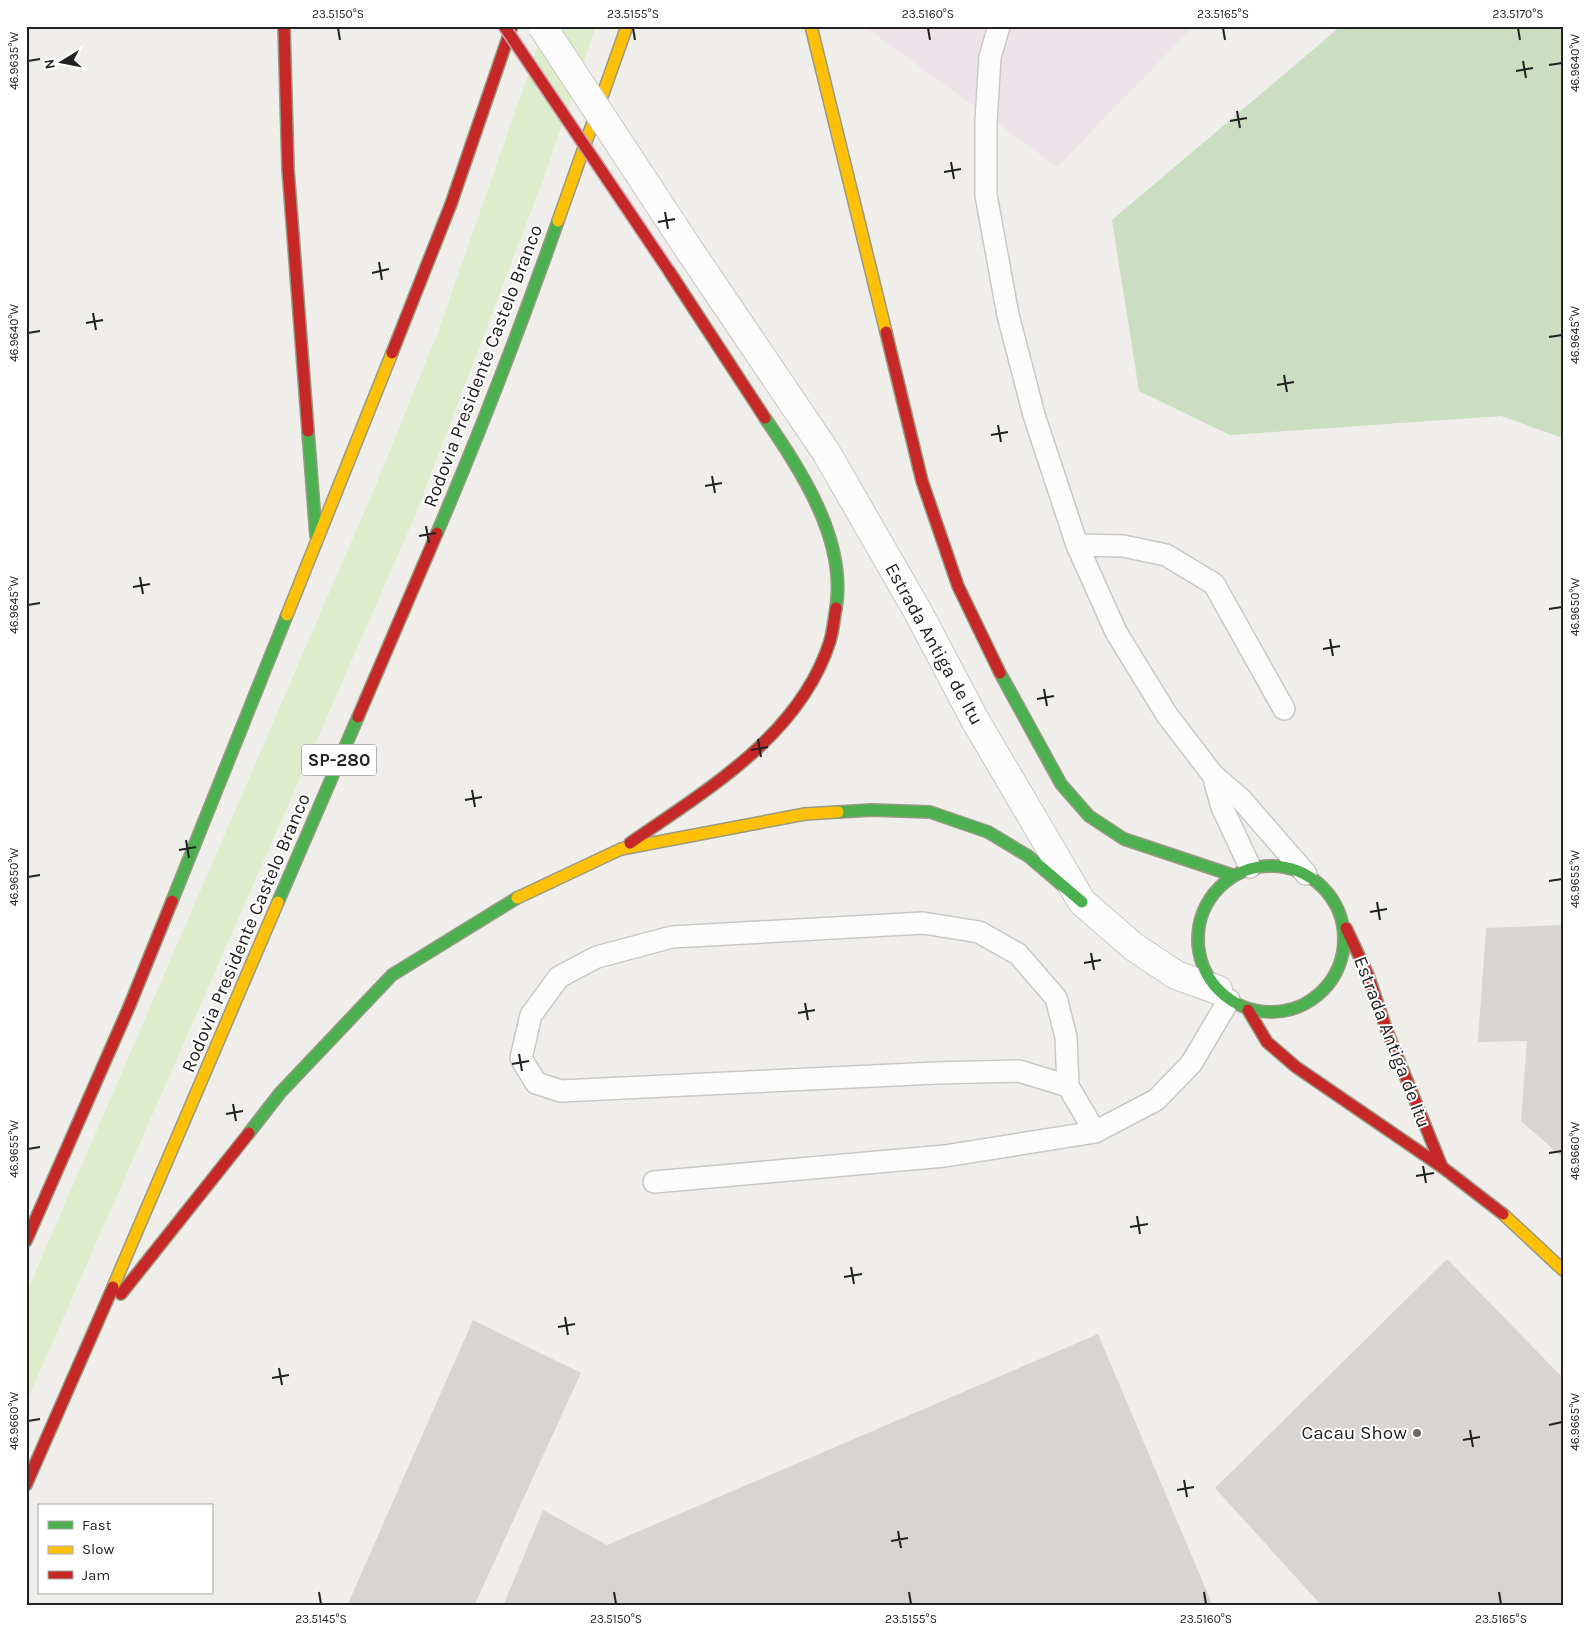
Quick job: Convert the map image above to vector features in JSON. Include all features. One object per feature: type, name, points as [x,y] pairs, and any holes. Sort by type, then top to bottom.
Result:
[{"type":"main road","points":[[284,26],[288,169],[316,542]]},
{"type":"main road","points":[[98,1323],[280,1092],[392,976],[503,905],[621,849],[732,772],[774,732],[811,685],[830,641],[838,594],[831,540],[803,475],[669,271],[504,26]]},
{"type":"main road","points":[[26,1241],[129,1007],[316,542],[450,204],[512,26]]},
{"type":"main road","name":"Rodovia Presidente Castelo Branco","points":[[26,1485],[98,1323],[469,457],[527,308],[627,26]]},
{"type":"main road","points":[[810,26],[922,481],[958,586],[1003,679],[1061,784],[1089,816],[1124,839],[1241,871],[1279,865],[1306,874],[1322,885],[1334,900],[1341,918],[1344,935],[1343,952],[1338,969],[1329,984],[1317,996],[1302,1006],[1285,1011],[1268,1012],[1232,1000],[1207,975],[1200,958],[1197,939],[1200,920],[1206,903],[1217,887],[1241,871]]},
{"type":"main road","points":[[621,849],[805,814],[872,810],[930,812],[988,832],[1028,856],[1082,902]]},
{"type":"main road","name":"Estrada Antiga de Itu","points":[[1341,918],[1368,975],[1387,1031],[1442,1167]]},
{"type":"main road","name":"Estrada Antiga de Itu","points":[[1232,1000],[1267,1042],[1296,1067],[1442,1167],[1511,1220],[1563,1270]]},
{"type":"street","name":"Estrada Antiga de Itu","points":[[542,26],[690,251],[826,452],[917,610],[975,720],[1082,902],[1134,947],[1176,975],[1232,1000]]},
{"type":"lane","points":[[999,26],[990,57],[986,121],[986,195],[1008,315],[1034,415],[1077,545],[1116,632],[1168,715],[1213,775],[1241,799],[1306,874]]},
{"type":"lane","points":[[1077,545],[1123,546],[1166,555],[1214,584],[1284,709]]},
{"type":"lane","points":[[1213,775],[1241,871]]},
{"type":"lane","points":[[1068,1086],[1019,1071],[936,1073],[561,1092],[536,1083],[521,1058],[532,1015],[559,976],[597,957],[672,937],[923,923],[979,932],[1018,954],[1056,998],[1066,1037],[1068,1086],[1095,1132]]},
{"type":"lane","points":[[654,1182],[945,1156],[1095,1132],[1156,1100],[1191,1064],[1232,1000]]},
{"type":"shaded area","points":[[864,26],[1194,26],[1057,167]]},
{"type":"green space","points":[[545,26],[596,26],[543,180],[415,516],[26,1403],[26,1294],[375,487],[437,335]]},
{"type":"green space","points":[[1341,26],[1563,26],[1563,438],[1501,416],[1230,435],[1139,391],[1112,220]]},
{"type":"building","points":[[1563,925],[1563,1158],[1521,1121],[1527,1041],[1478,1042],[1486,928]]},
{"type":"building","name":"Cacau Show","points":[[1447,1259],[1563,1378],[1563,1606],[1322,1606],[1215,1488]]},
{"type":"building","points":[[473,1320],[581,1373],[474,1606],[347,1606]]},
{"type":"building","points":[[1098,1334],[1213,1606],[503,1606],[543,1510],[607,1545]]},
{"type":"traffic: fast","points":[[437,533],[500,378],[558,221]]},
{"type":"traffic: fast","points":[[765,418],[806,483],[828,532],[835,557],[838,582],[836,608]]},
{"type":"traffic: fast","points":[[308,431],[316,536]]},
{"type":"traffic: fast","points":[[172,901],[287,615]]},
{"type":"traffic: fast","points":[[1000,673],[1061,784],[1089,816],[1124,839],[1232,875]]},
{"type":"traffic: fast","points":[[278,902],[358,717]]},
{"type":"traffic: fast","points":[[838,812],[872,810],[930,812],[988,832],[1028,856],[1082,902]]},
{"type":"traffic: fast","points":[[1271,866],[1299,871],[1323,887],[1339,911],[1344,939],[1339,967],[1323,991],[1299,1007],[1271,1012],[1243,1007],[1219,991],[1203,967],[1198,939],[1203,911],[1219,887],[1243,871],[1271,866]]},
{"type":"traffic: fast","points":[[249,1133],[280,1093],[392,975],[517,898]]},
{"type":"traffic: slow","points":[[558,221],[627,26]]},
{"type":"traffic: slow","points":[[811,26],[886,332]]},
{"type":"traffic: slow","points":[[287,615],[392,353]]},
{"type":"traffic: slow","points":[[517,898],[621,849],[805,814],[838,812]]},
{"type":"traffic: slow","points":[[113,1287],[278,902]]},
{"type":"traffic: slow","points":[[1503,1214],[1563,1270]]},
{"type":"traffic: jam","points":[[284,26],[288,169],[308,431]]},
{"type":"traffic: jam","points":[[504,26],[669,271]]},
{"type":"traffic: jam","points":[[392,353],[451,204],[512,26]]},
{"type":"traffic: jam","points":[[669,271],[765,418]]},
{"type":"traffic: jam","points":[[886,332],[922,481],[958,586],[1000,673]]},
{"type":"traffic: jam","points":[[358,717],[437,533]]},
{"type":"traffic: jam","points":[[630,843],[719,781],[774,733],[797,705],[816,675],[830,641],[836,608]]},
{"type":"traffic: jam","points":[[26,1241],[129,1007],[172,901]]},
{"type":"traffic: jam","points":[[1346,928],[1368,975],[1387,1031],[1442,1167]]},
{"type":"traffic: jam","points":[[1248,1010],[1267,1042],[1296,1067],[1442,1167],[1503,1214]]},
{"type":"traffic: jam","points":[[121,1294],[249,1133]]},
{"type":"traffic: jam","points":[[26,1485],[113,1287]]},
{"type":"place","name":"Cacau Show","points":[[1417,1433]]}]
